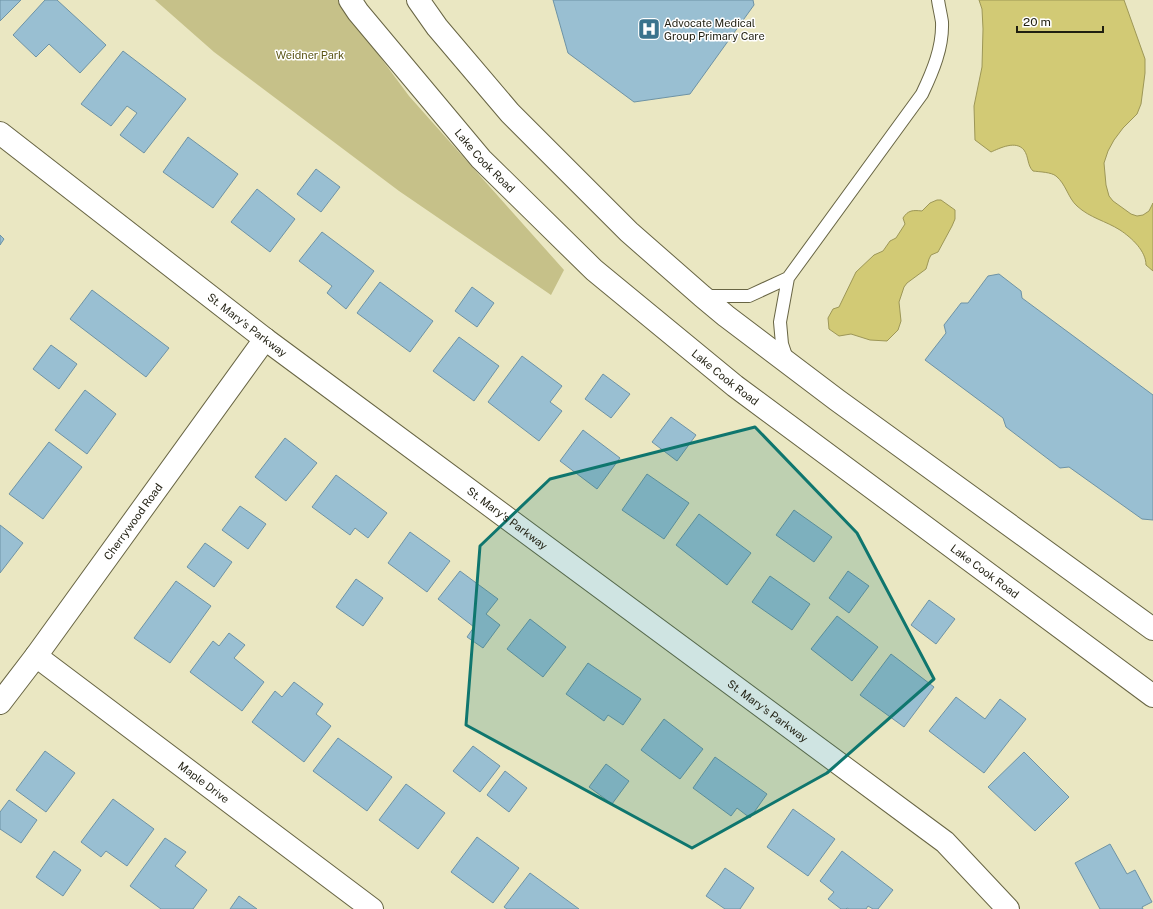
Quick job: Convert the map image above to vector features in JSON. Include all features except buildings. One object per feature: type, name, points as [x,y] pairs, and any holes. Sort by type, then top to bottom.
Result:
[{"type":"street","name":"Lake Cook Road","points":[[350,0],[358,12],[481,159],[594,270],[735,386],[1153,696]]},
{"type":"street","points":[[418,0],[437,27],[510,113],[629,232],[702,296],[787,362],[1153,629]]},
{"type":"street","name":"St. Mary's Parkway","points":[[0,133],[265,339],[945,842],[1008,909]]},
{"type":"street","name":"Cherrywood Road","points":[[0,703],[36,656],[265,339]]},
{"type":"street","name":"Maple Drive","points":[[36,656],[372,909]]},
{"type":"lane","points":[[787,362],[782,344],[780,322],[788,278],[922,94],[933,71],[940,46],[942,22],[938,0]]},
{"type":"lane","points":[[702,296],[749,296],[788,278]]},
{"type":"highlighted area","points":[[755,427],[857,533],[934,679],[827,773],[692,848],[466,725],[480,546],[550,479]]},
{"type":"green space","name":"Weidner Park","points":[[155,0],[338,0],[409,96],[564,270],[551,295],[399,191],[214,52]]},
{"type":"shaded area","points":[[979,0],[1124,0],[1145,59],[1145,73],[1141,104],[1137,114],[1123,128],[1108,151],[1104,163],[1106,185],[1109,196],[1113,201],[1131,214],[1137,216],[1143,215],[1149,211],[1153,203],[1153,271],[1146,265],[1144,255],[1138,245],[1120,230],[1087,214],[1077,206],[1056,176],[1048,173],[1033,171],[1026,153],[1021,147],[1012,145],[991,152],[975,140],[974,106],[982,67],[983,29],[982,9]]},
{"type":"shaded area","points":[[941,200],[955,210],[955,219],[938,252],[931,255],[926,269],[904,287],[899,302],[901,321],[898,330],[887,341],[870,340],[851,334],[839,336],[829,329],[828,318],[833,309],[839,307],[856,272],[874,255],[883,251],[890,241],[896,238],[905,224],[903,218],[907,213],[922,211],[930,203]]},
{"type":"place","name":"Advocate Medical Group Primary Care","points":[[649,29]]}]
